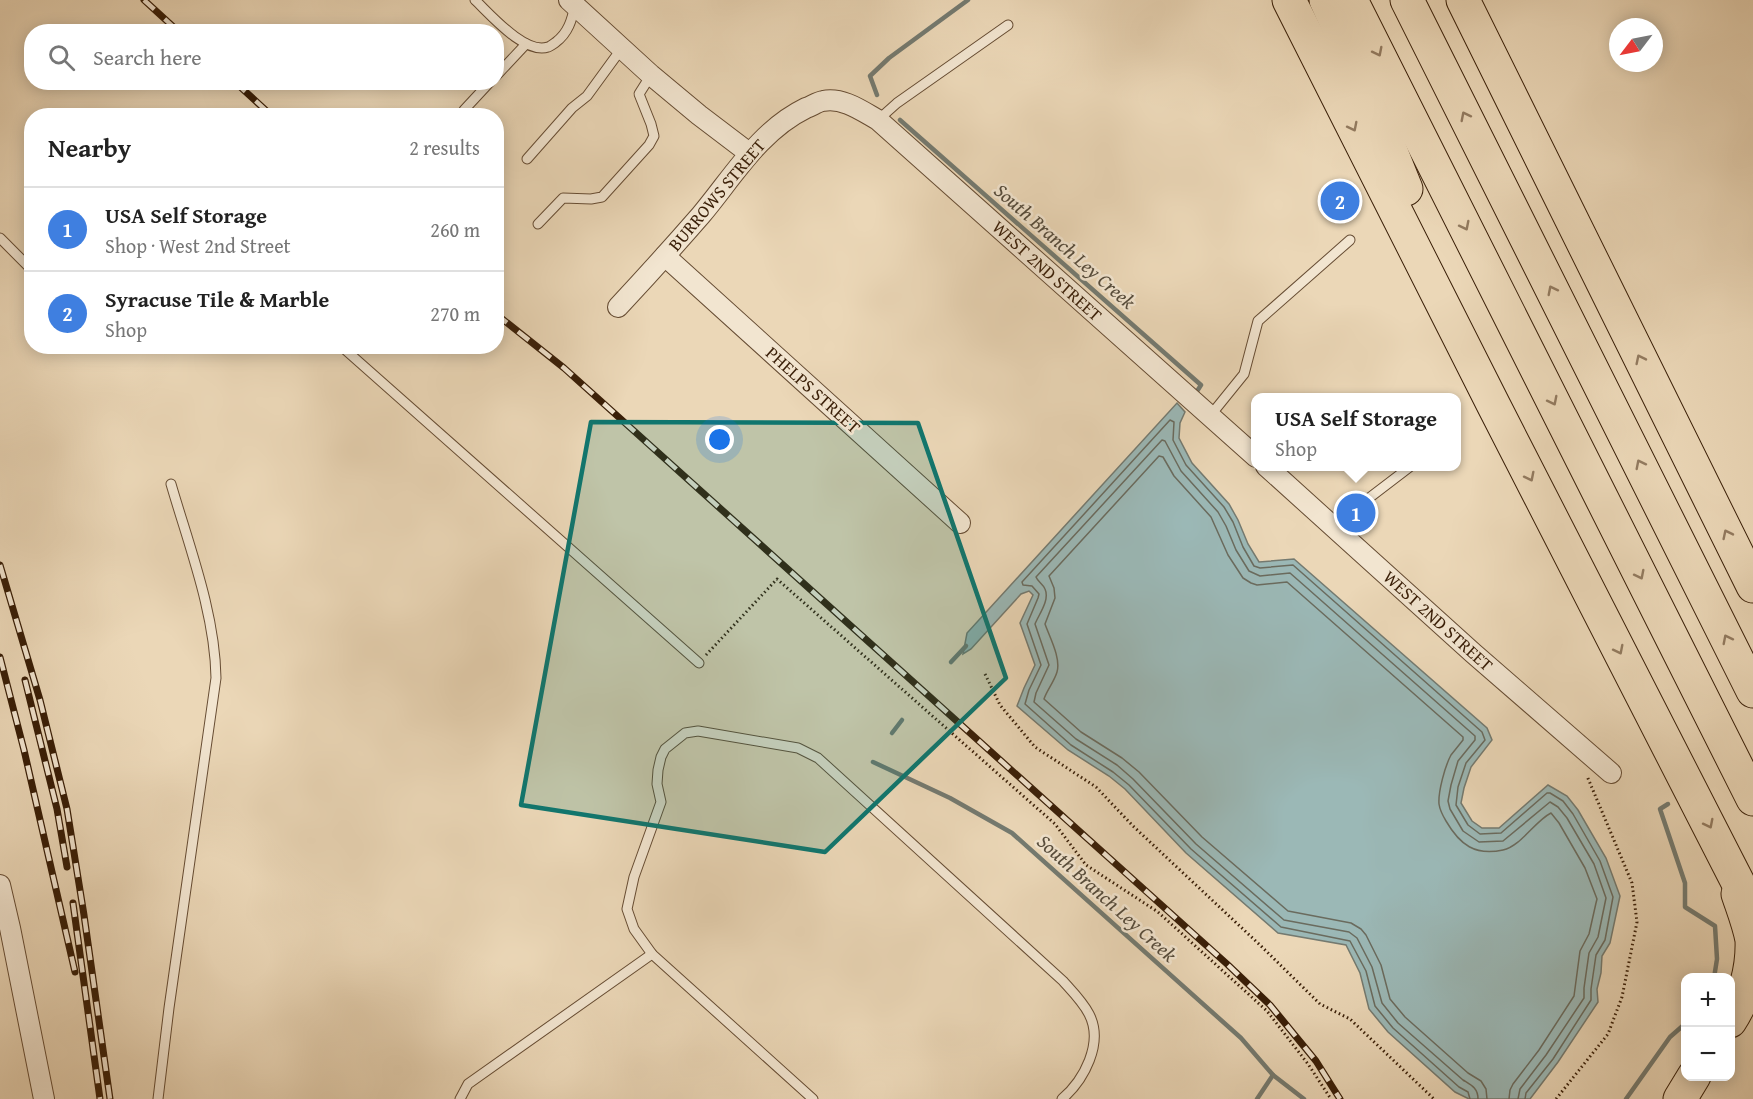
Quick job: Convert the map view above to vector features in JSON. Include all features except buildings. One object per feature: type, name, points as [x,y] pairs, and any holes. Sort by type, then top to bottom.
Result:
[{"type":"highway","points":[[1289,0],[1753,912]]},
{"type":"highway","points":[[1326,0],[1359,72],[1494,406]]},
{"type":"highway","points":[[1351,0],[1753,799]]},
{"type":"highway","points":[[1407,0],[1753,691]]},
{"type":"highway","points":[[1437,0],[1504,107],[1583,244]]},
{"type":"highway","points":[[1463,0],[1753,586]]},
{"type":"highway","points":[[1725,855],[1752,941],[1747,989],[1735,1014]]},
{"type":"highway","points":[[1680,1099],[1691,1081]]},
{"type":"street","points":[[572,3],[651,75],[749,153]]},
{"type":"street","name":"WEST 2ND STREET","points":[[830,100],[852,105],[878,120],[1251,453]]},
{"type":"street","name":"BURROWS STREET","points":[[618,307],[708,206],[749,153],[791,116],[821,101],[830,100]]},
{"type":"street","name":"PHELPS STREET","points":[[665,256],[960,523]]},
{"type":"street","name":"WEST 2ND STREET","points":[[1272,471],[1473,653],[1611,773]]},
{"type":"street","points":[[0,885],[5,929],[44,1099]]},
{"type":"lane","points":[[475,0],[501,24]]},
{"type":"lane","points":[[504,26],[520,41],[534,48],[548,48],[562,37],[572,21],[572,3]]},
{"type":"lane","points":[[878,120],[897,103],[1008,25]]},
{"type":"lane","points":[[504,67],[526,44]]},
{"type":"lane","points":[[527,159],[572,108],[587,96],[622,48]]},
{"type":"lane","points":[[538,224],[563,198],[602,197],[649,145],[654,136],[639,94],[651,75]]},
{"type":"lane","points":[[467,108],[483,90]]},
{"type":"lane","points":[[0,238],[24,262]]},
{"type":"lane","points":[[1209,416],[1245,374],[1258,321],[1350,240]]},
{"type":"lane","points":[[350,354],[699,663]]},
{"type":"lane","points":[[1337,530],[1352,512],[1405,471]]},
{"type":"lane","points":[[158,1099],[216,678],[208,613],[171,484]]},
{"type":"lane","points":[[813,1099],[652,954],[634,929],[627,909],[634,877],[662,802],[657,784],[661,757],[665,749],[685,733],[698,731],[804,751],[818,758],[1063,981],[1080,1000],[1090,1016],[1094,1033],[1093,1052],[1081,1076],[1062,1099]]},
{"type":"lane","points":[[460,1099],[468,1084],[652,954]]},
{"type":"path","points":[[699,663],[777,579],[1056,824],[1086,865],[1158,912],[1267,1011],[1308,1064],[1330,1099]]},
{"type":"path","points":[[985,674],[1000,705],[1035,747],[1096,787],[1133,826],[1320,1004],[1350,1019],[1434,1099]]},
{"type":"path","points":[[1556,1099],[1608,1034],[1622,997],[1637,922],[1632,883],[1584,770]]},
{"type":"highlighted area","points":[[591,422],[918,423],[1006,678],[825,852],[521,805]]},
{"type":"water","points":[[1177,403],[1185,412],[1180,423],[1179,438],[1192,463],[1229,504],[1259,562],[1294,559],[1487,728],[1492,740],[1471,767],[1461,803],[1472,821],[1482,828],[1499,828],[1548,785],[1567,796],[1578,810],[1606,858],[1620,896],[1610,943],[1602,956],[1597,989],[1598,1002],[1530,1099],[1469,1099],[1455,1092],[1388,1032],[1369,1009],[1360,973],[1346,945],[1278,933],[1186,853],[1125,789],[1068,750],[1017,706],[1035,665],[1020,623],[1033,595],[1029,591],[1021,594],[971,649],[963,654],[967,633]]},
{"type":"waterway","name":"South Branch Ley Creek","points":[[877,95],[870,76],[889,58],[968,0]]},
{"type":"waterway","name":"South Branch Ley Creek","points":[[900,120],[1201,385],[1194,396]]},
{"type":"waterway","name":"South Branch Ley Creek","points":[[951,662],[966,646]]},
{"type":"waterway","name":"South Branch Ley Creek","points":[[892,733],[902,720]]},
{"type":"waterway","name":"South Branch Ley Creek","points":[[873,762],[950,798],[1012,833],[1241,1038],[1273,1075],[1257,1099]]},
{"type":"waterway","points":[[1668,804],[1660,809],[1685,883],[1685,907],[1715,926],[1717,959],[1715,973]]},
{"type":"waterway","points":[[1626,1099],[1670,1037],[1681,1027]]},
{"type":"waterway","points":[[1273,1075],[1304,1099]]},
{"type":"railway","points":[[144,0],[170,24]]},
{"type":"railway","points":[[244,90],[263,108]]},
{"type":"railway","points":[[504,320],[564,368],[1227,964],[1270,1005],[1316,1061],[1340,1099]]},
{"type":"railway","points":[[0,565],[40,700],[67,809],[110,1099]]},
{"type":"railway","points":[[0,657],[24,750],[75,972]]},
{"type":"railway","points":[[25,680],[57,809],[67,867]]},
{"type":"railway","points":[[73,903],[100,1099]]},
{"type":"place","name":"Syracuse Tile & Marble","points":[[1340,201]]},
{"type":"place","name":"USA Self Storage","points":[[1356,513]]}]
